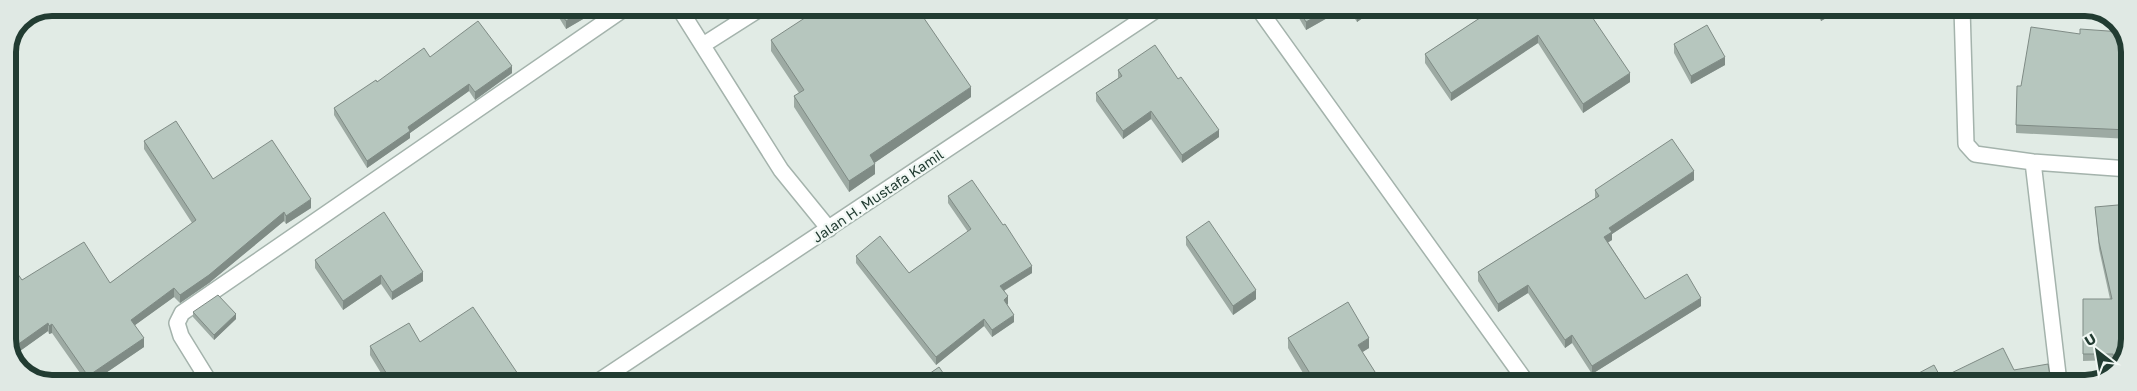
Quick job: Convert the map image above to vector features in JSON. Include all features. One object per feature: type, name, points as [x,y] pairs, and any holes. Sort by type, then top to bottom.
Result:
[{"type":"street","points":[[204,374],[181,336],[177,323],[182,312],[613,16]]},
{"type":"street","points":[[684,16],[781,170],[829,229]]},
{"type":"street","points":[[702,45],[748,16]]},
{"type":"street","name":"Jalan H. Mustafa Kamil","points":[[609,374],[1146,17]]},
{"type":"street","points":[[1264,17],[1521,375]]},
{"type":"street","points":[[1962,17],[1966,144],[1975,154],[2033,162],[2121,168]]},
{"type":"street","points":[[2033,162],[2058,375]]},
{"type":"building","points":[[563,16],[574,16],[566,21]]},
{"type":"building","points":[[807,16],[923,16],[971,87],[870,155],[875,164],[849,181],[794,96],[804,90],[771,40]]},
{"type":"building","points":[[1303,17],[1315,17],[1306,22]]},
{"type":"building","points":[[1482,17],[1592,17],[1630,73],[1583,104],[1538,35],[1451,93],[1425,54]]},
{"type":"building","points":[[478,21],[512,66],[475,92],[469,84],[408,127],[410,131],[367,161],[334,108],[376,80],[377,82],[424,48],[430,57]]},
{"type":"building","points":[[1707,25],[1725,57],[1691,76],[1674,44]]},
{"type":"building","points":[[2031,27],[2080,34],[2080,29],[2114,31],[2121,50],[2121,130],[2016,125],[2017,86],[2021,86]]},
{"type":"building","points":[[1155,45],[1178,79],[1181,77],[1219,130],[1182,155],[1151,111],[1123,131],[1096,93],[1122,76],[1118,70]]},
{"type":"building","points":[[176,121],[213,179],[272,140],[311,199],[286,216],[284,212],[209,275],[180,295],[174,288],[131,320],[144,338],[91,374],[87,374],[52,324],[49,326],[48,323],[17,345],[16,271],[22,280],[84,242],[110,283],[196,220],[144,141]]},
{"type":"building","points":[[1672,139],[1694,171],[1609,228],[1612,232],[1604,237],[1645,299],[1687,274],[1701,298],[1592,366],[1572,335],[1565,340],[1528,285],[1498,304],[1478,272],[1599,196],[1595,190]]},
{"type":"building","points":[[972,180],[1003,225],[1005,224],[1032,266],[1000,286],[1008,296],[1004,300],[1014,315],[992,330],[984,319],[936,357],[856,256],[880,236],[909,273],[971,229],[948,196]]},
{"type":"building","points":[[2120,205],[2120,344],[2114,360],[2113,354],[2083,354],[2083,299],[2112,299],[2099,242],[2095,207]]},
{"type":"building","points":[[384,212],[423,272],[392,292],[381,275],[343,301],[315,260]]},
{"type":"building","points":[[1209,221],[1256,290],[1233,306],[1186,237]]},
{"type":"building","points":[[218,295],[236,314],[214,335],[193,312]]},
{"type":"building","points":[[1348,302],[1369,338],[1358,345],[1377,375],[1311,375],[1288,338]]},
{"type":"building","points":[[473,307],[518,374],[387,374],[370,346],[409,323],[420,342]]},
{"type":"building","points":[[2003,348],[2014,370],[2048,364],[2050,375],[1947,375]]},
{"type":"building","points":[[1934,365],[1939,375],[1915,375]]},
{"type":"building","points":[[939,367],[944,374],[928,374]]}]
